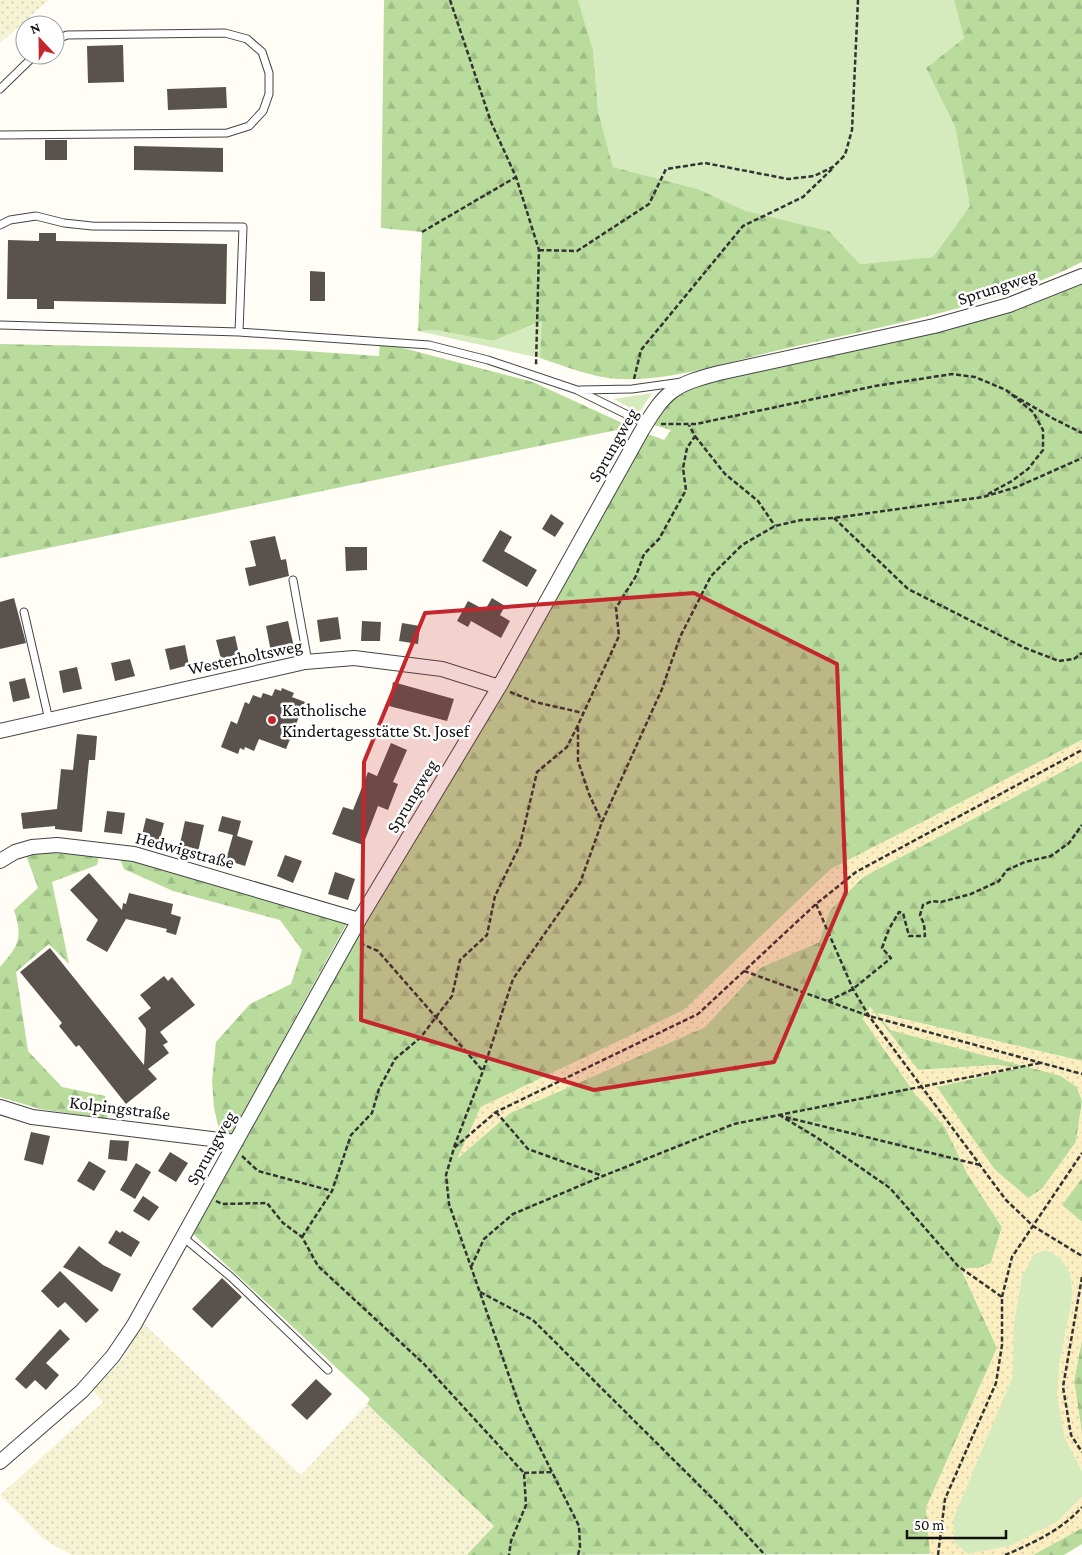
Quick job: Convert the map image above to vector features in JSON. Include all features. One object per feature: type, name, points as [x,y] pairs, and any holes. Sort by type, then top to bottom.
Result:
[{"type":"street","name":"Sprungweg","points":[[0,1462],[82,1391],[113,1356],[153,1292],[359,920],[499,687],[662,400],[673,389],[688,381],[934,326],[1009,305],[1082,276]]},
{"type":"street","name":"Westerholtsweg","points":[[0,731],[308,662],[354,658],[442,669],[499,687]]},
{"type":"street","name":"Hedwigstraße","points":[[0,861],[15,852],[32,846],[57,845],[134,854],[359,920]]},
{"type":"street","name":"Kolpingstraße","points":[[0,1107],[32,1117],[234,1146]]},
{"type":"lane","points":[[0,135],[227,133],[249,126],[263,111],[270,94],[269,73],[262,52],[247,39],[225,33],[65,36]]},
{"type":"lane","points":[[0,89],[25,65]]},
{"type":"lane","points":[[0,225],[10,220],[36,216],[64,223],[92,226],[243,227],[239,332]]},
{"type":"lane","points":[[0,325],[239,332],[429,345],[488,360],[535,375],[577,390],[648,422]]},
{"type":"lane","points":[[577,390],[632,389],[688,381]]},
{"type":"lane","points":[[293,580],[308,662]]},
{"type":"lane","points":[[24,612],[49,720]]},
{"type":"lane","points":[[184,1238],[231,1277],[328,1370]]},
{"type":"path","points":[[450,0],[491,122],[516,177],[538,250],[535,375]]},
{"type":"path","points":[[632,389],[641,350],[743,226],[803,197],[845,155],[852,130],[858,0]]},
{"type":"path","points":[[538,250],[576,251],[609,230],[649,204],[666,168],[705,163],[788,179],[814,176],[833,168]]},
{"type":"path","points":[[422,232],[516,177]]},
{"type":"path","points":[[648,422],[689,425],[875,386],[952,374],[975,377],[1006,390],[1054,419],[1082,432]]},
{"type":"path","points":[[983,497],[1012,481],[1028,469],[1043,450],[1043,430],[1032,412],[1006,390]]},
{"type":"path","points":[[689,425],[725,474],[758,501],[775,526]]},
{"type":"path","points":[[302,1237],[332,1191],[351,1136],[372,1113],[379,1089],[395,1059],[421,1037],[436,1018],[452,996],[460,960],[487,936],[496,896],[520,845],[537,772],[567,746],[578,726],[619,636],[616,608],[636,576],[644,554],[659,539],[686,490],[683,468],[688,448],[696,436]]},
{"type":"path","points":[[578,1555],[580,1547],[579,1526],[521,1410],[448,1204],[446,1175],[513,979],[580,882],[602,822],[662,688],[680,637],[711,576],[742,545],[775,526],[802,520],[834,518],[983,497],[1017,487],[1082,458]]},
{"type":"path","points":[[834,518],[908,589],[1025,648],[1059,660],[1074,659],[1082,653]]},
{"type":"path","points":[[499,687],[535,702],[583,713]]},
{"type":"path","points":[[578,726],[578,761],[589,794],[602,822]]},
{"type":"path","points":[[454,1148],[496,1112],[698,1014],[816,904],[856,872],[1082,750]]},
{"type":"path","points":[[828,1001],[853,989],[891,958],[882,948],[889,929],[899,912],[903,913],[909,936],[925,936],[924,924],[920,915],[923,905],[971,894],[999,882],[1007,870],[1026,862],[1051,856],[1069,843],[1082,825]]},
{"type":"path","points":[[816,904],[853,989],[869,1016],[1006,1200],[1033,1226],[1082,1256]]},
{"type":"path","points":[[350,938],[378,951],[482,1071]]},
{"type":"path","points":[[744,971],[869,1016],[1082,1074]]},
{"type":"path","points":[[471,1268],[484,1239],[514,1214],[602,1176],[734,1124],[1040,1063]]},
{"type":"path","points":[[496,1112],[528,1149],[602,1176]]},
{"type":"path","points":[[781,1116],[980,1165]]},
{"type":"path","points":[[781,1116],[816,1137],[890,1188],[958,1266],[1002,1297]]},
{"type":"path","points":[[234,1146],[241,1156],[258,1171],[332,1191]]},
{"type":"path","points":[[938,1555],[945,1499],[996,1384],[1002,1345],[1002,1297],[1012,1257],[1082,1153]]},
{"type":"path","points":[[205,1196],[222,1204],[267,1203],[282,1223],[302,1237],[318,1266],[424,1364],[524,1473],[526,1505],[511,1540],[509,1555]]},
{"type":"path","points":[[1082,1277],[1063,1387],[1071,1435],[1082,1452]]},
{"type":"path","points":[[479,1291],[533,1320],[720,1506],[765,1555]]},
{"type":"path","points":[[524,1473],[552,1472]]},
{"type":"path","points":[[1005,1555],[1030,1544],[1070,1520],[1082,1507]]},
{"type":"highlighted area","points":[[694,593],[837,664],[846,892],[774,1062],[594,1090],[361,1020],[364,762],[425,613]]},
{"type":"shaded area","points":[[0,0],[49,0],[32,15],[15,15],[15,30],[0,43]]},
{"type":"shaded area","points":[[143,1323],[301,1475],[367,1404],[494,1526],[467,1555],[72,1555],[45,1540],[0,1495],[103,1402],[92,1390],[122,1360]]},
{"type":"green space","points":[[384,0],[578,0],[593,50],[598,111],[613,167],[698,189],[746,211],[829,231],[860,264],[933,257],[970,206],[955,127],[926,68],[964,38],[954,0],[1082,0],[1082,262],[1011,292],[974,304],[682,374],[662,377],[641,379],[610,378],[579,371],[540,358],[542,321],[493,341],[436,330],[418,331],[422,232],[381,228]]},
{"type":"green space","points":[[578,0],[954,0],[964,38],[926,68],[955,127],[970,206],[933,257],[860,264],[829,231],[746,211],[698,189],[613,167],[598,111],[593,50]]},
{"type":"green space","points":[[1082,284],[1082,740],[831,869],[684,1010],[481,1107],[458,1158],[510,1113],[705,1027],[760,968],[819,942],[830,910],[863,877],[1082,761],[1082,1061],[878,1013],[1061,1076],[1077,1087],[1082,1101],[1076,1142],[1042,1189],[1028,1198],[995,1170],[936,1087],[1018,1068],[996,1065],[918,1070],[870,1007],[863,1019],[916,1095],[945,1127],[967,1173],[1002,1227],[991,1263],[979,1268],[961,1269],[997,1348],[926,1508],[931,1554],[467,1555],[494,1526],[367,1404],[370,1399],[193,1234],[352,943],[503,692],[648,434],[664,440],[671,430],[654,425],[676,392],[729,375],[1007,312]]},
{"type":"green space","points":[[543,321],[540,358],[418,331],[436,330],[493,341]]},
{"type":"green space","points":[[380,342],[533,382],[631,427],[0,558],[0,344],[290,350],[379,356]]},
{"type":"green space","points":[[652,393],[639,413],[614,399]]},
{"type":"green space","points":[[43,852],[99,857],[97,865],[52,882],[69,964],[49,944],[16,972],[28,1051],[62,1087],[105,1096],[109,1108],[107,1119],[40,1109],[0,1097],[0,967],[15,947],[19,935],[14,910],[38,888],[26,855]]},
{"type":"green space","points":[[120,859],[145,862],[348,921],[231,1136],[220,1134],[214,1108],[212,1081],[216,1042],[250,1004],[291,984],[302,950],[280,920],[173,891],[124,869]]},
{"type":"green space","points":[[1082,1178],[1082,1222],[1062,1205]]},
{"type":"green space","points":[[1047,1250],[1061,1258],[1070,1273],[1073,1294],[1059,1366],[1065,1438],[1082,1471],[1082,1497],[1057,1522],[1010,1546],[968,1554],[954,1543],[953,1519],[974,1468],[1014,1322],[1022,1275],[1034,1254]]},
{"type":"green space","points":[[1082,1339],[1082,1434],[1074,1381]]},
{"type":"green space","points":[[1082,1528],[1082,1544],[1064,1555],[1033,1555]]},
{"type":"sand","points":[[1082,740],[1082,761],[863,877],[830,910],[819,942],[760,968],[705,1027],[510,1113],[457,1159],[481,1107],[684,1010],[831,869]]},
{"type":"sand","points":[[870,1007],[918,1070],[996,1065],[1020,1068],[937,1087],[995,1170],[1028,1198],[1042,1189],[1076,1142],[1082,1103],[1082,1178],[1062,1205],[1082,1222],[1082,1339],[1074,1381],[1082,1434],[1082,1471],[1065,1438],[1057,1397],[1059,1366],[1073,1294],[1070,1273],[1061,1258],[1047,1250],[1034,1254],[1022,1276],[1014,1322],[1013,1376],[953,1519],[954,1543],[968,1554],[1010,1546],[1057,1522],[1082,1497],[1082,1528],[1033,1555],[930,1555],[926,1508],[997,1348],[961,1268],[979,1268],[991,1263],[1002,1227],[967,1173],[945,1127],[916,1095],[863,1019]]},
{"type":"sand","points":[[877,1013],[1082,1061],[1082,1101],[1077,1087],[1061,1076],[890,1030]]},
{"type":"building","points":[[123,45],[124,82],[88,83],[87,46]]},
{"type":"building","points":[[226,87],[227,108],[168,110],[167,89]]},
{"type":"building","points":[[45,140],[67,140],[67,160],[45,160]]},
{"type":"building","points":[[134,146],[223,148],[223,172],[134,170]]},
{"type":"building","points":[[39,233],[56,233],[56,241],[227,244],[226,304],[54,301],[54,309],[37,309],[37,299],[7,299],[8,240],[39,241]]},
{"type":"building","points":[[310,271],[325,272],[325,301],[310,301]]},
{"type":"building","points":[[551,514],[564,523],[555,537],[542,529]]},
{"type":"building","points":[[500,530],[512,537],[504,551],[537,570],[527,587],[482,561]]},
{"type":"building","points":[[275,536],[281,560],[286,559],[289,576],[249,586],[245,568],[256,566],[250,541]]},
{"type":"building","points":[[345,547],[367,547],[367,570],[346,571]]},
{"type":"building","points":[[14,598],[26,643],[0,649],[0,602]]},
{"type":"building","points":[[492,598],[505,606],[500,615],[510,621],[501,638],[471,621],[468,627],[457,621],[468,601],[485,610]]},
{"type":"building","points":[[338,617],[341,639],[320,642],[317,620]]},
{"type":"building","points":[[288,621],[294,647],[271,652],[266,626]]},
{"type":"building","points":[[362,621],[381,622],[380,641],[361,641]]},
{"type":"building","points":[[402,623],[420,626],[418,644],[399,641]]},
{"type":"building","points":[[235,636],[239,654],[221,659],[216,640]]},
{"type":"building","points":[[185,645],[189,665],[170,670],[165,649]]},
{"type":"building","points":[[130,659],[135,676],[115,681],[111,663]]},
{"type":"building","points":[[77,667],[82,689],[63,693],[59,671]]},
{"type":"building","points":[[25,678],[30,698],[13,702],[9,682]]},
{"type":"building","points":[[393,682],[454,699],[447,721],[389,706]]},
{"type":"building","points":[[282,688],[294,693],[292,697],[305,702],[286,749],[259,739],[254,751],[245,747],[244,750],[240,748],[238,754],[221,747],[231,721],[237,724],[245,702],[249,704],[253,695],[261,698],[263,693],[272,696],[275,689],[281,691]]},
{"type":"building","points":[[77,734],[97,736],[95,760],[89,760],[82,832],[55,829],[55,826],[23,829],[21,813],[57,809],[61,769],[73,770]]},
{"type":"building","points":[[391,743],[407,750],[393,782],[398,784],[388,810],[378,806],[363,845],[332,834],[343,807],[353,810],[368,772],[377,776]]},
{"type":"building","points":[[107,811],[125,813],[122,834],[104,832]]},
{"type":"building","points":[[222,816],[241,821],[237,836],[253,841],[245,866],[226,860],[233,835],[218,831]]},
{"type":"building","points":[[146,818],[164,823],[159,843],[141,839]]},
{"type":"building","points":[[185,821],[204,825],[198,852],[179,848]]},
{"type":"building","points":[[285,855],[302,861],[293,883],[277,876]]},
{"type":"building","points":[[335,872],[355,879],[348,900],[328,894]]},
{"type":"building","points":[[89,873],[122,910],[123,903],[126,904],[129,893],[173,904],[171,914],[181,917],[176,935],[166,932],[167,929],[126,919],[107,952],[86,940],[98,920],[70,890]]},
{"type":"building","points":[[50,948],[144,1065],[146,1029],[138,1018],[151,1008],[140,995],[164,976],[168,981],[172,977],[195,1005],[160,1032],[168,1042],[163,1045],[169,1053],[148,1069],[157,1079],[126,1104],[79,1045],[76,1047],[59,1026],[62,1023],[20,972]]},
{"type":"building","points":[[31,1132],[50,1136],[43,1165],[24,1160]]},
{"type":"building","points":[[110,1140],[129,1141],[127,1161],[108,1159]]},
{"type":"building","points":[[170,1152],[188,1163],[176,1182],[158,1171]]},
{"type":"building","points":[[89,1161],[106,1171],[94,1191],[77,1181]]},
{"type":"building","points":[[136,1163],[151,1172],[135,1199],[120,1190]]},
{"type":"building","points":[[143,1196],[159,1207],[149,1221],[133,1211]]},
{"type":"building","points":[[116,1230],[120,1233],[122,1231],[140,1242],[131,1257],[108,1243]]},
{"type":"building","points":[[79,1246],[103,1265],[121,1274],[112,1292],[63,1267]]},
{"type":"building","points":[[60,1271],[99,1310],[86,1323],[65,1302],[58,1308],[41,1291]]},
{"type":"building","points":[[222,1278],[242,1297],[212,1328],[192,1309]]},
{"type":"building","points":[[60,1329],[70,1339],[46,1363],[59,1375],[46,1390],[35,1380],[26,1389],[15,1379]]},
{"type":"building","points":[[316,1379],[332,1394],[307,1420],[291,1405]]},
{"type":"place","name":"Katholische Kindertagesstätte St. Josef","points":[[272,720]]}]
